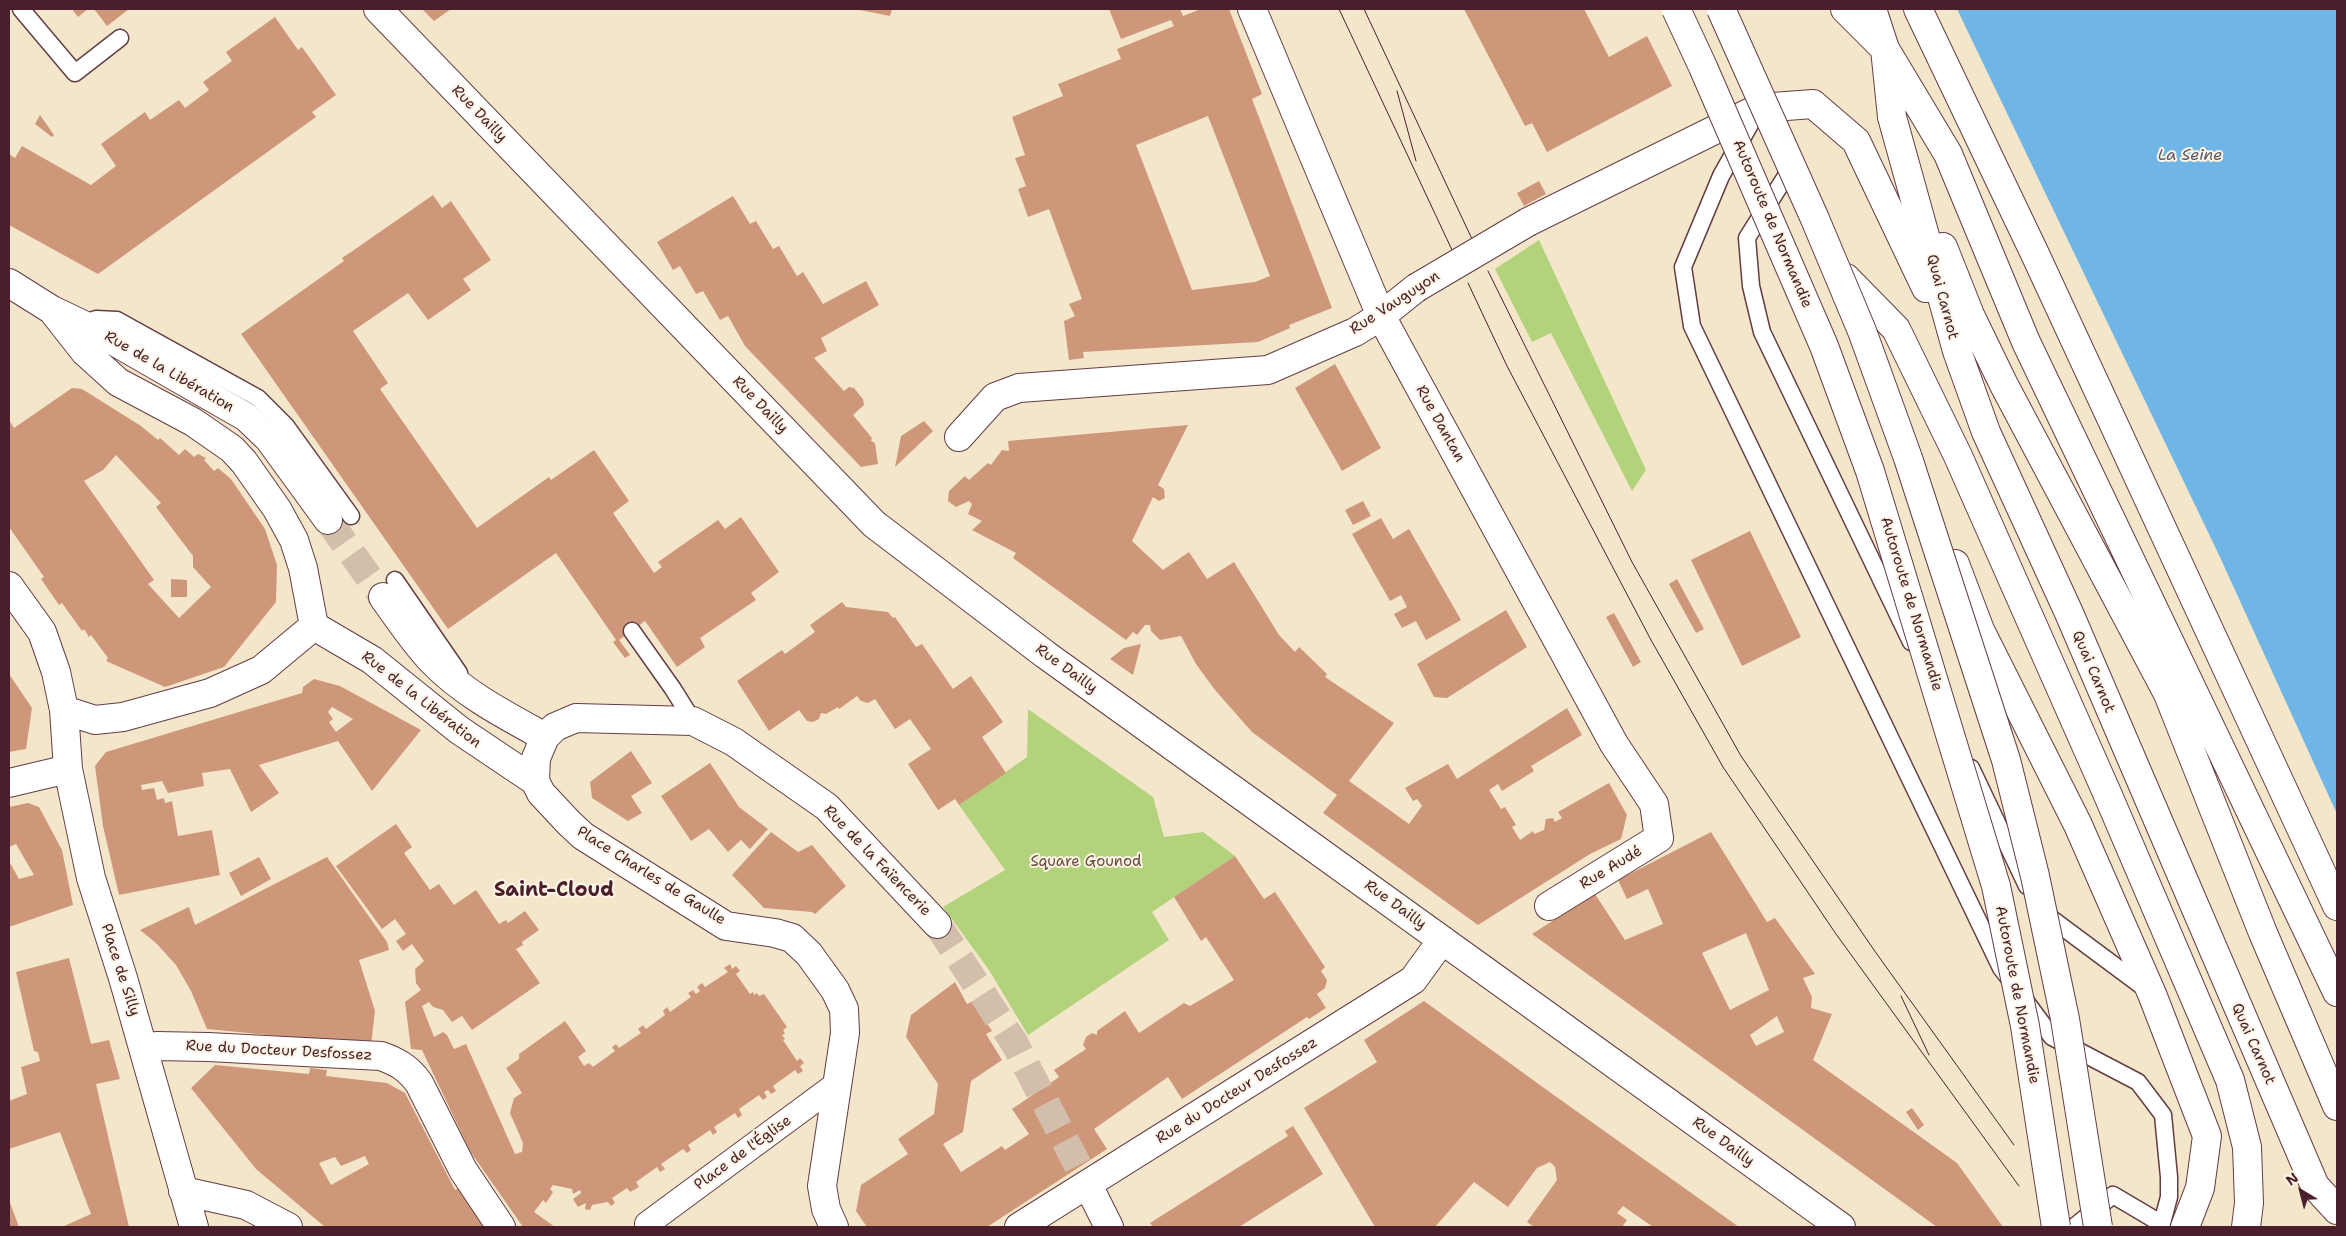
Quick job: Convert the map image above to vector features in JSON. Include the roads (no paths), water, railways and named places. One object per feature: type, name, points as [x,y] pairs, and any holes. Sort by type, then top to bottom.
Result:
[{"type":"main road","name":"Rue Dailly","points":[[378,9],[874,524],[1046,655],[1841,1227]]},
{"type":"main road","name":"Rue Dantan","points":[[1252,9],[1381,316],[1614,744],[1654,804],[1657,822]]},
{"type":"main road","name":"Autoroute de Normandie","points":[[1676,9],[1824,346],[1870,471],[1996,886],[2025,1026],[2056,1227]]},
{"type":"main road","points":[[1712,9],[1734,49],[1759,108],[1846,278],[1980,630],[2078,825],[2152,994],[2207,1136],[2200,1188],[2169,1226]]},
{"type":"main road","points":[[1721,9],[1811,210],[1862,331],[1908,458],[2006,760],[2035,876],[2065,1019],[2098,1227]]},
{"type":"main road","name":"Quai Carnot","points":[[1845,9],[1885,49],[1948,154],[2026,342],[2337,992]]},
{"type":"main road","name":"Quai Carnot","points":[[1872,9],[1885,49],[1892,117],[1957,351],[1986,432],[2068,613],[2315,1186],[2337,1210]]},
{"type":"main road","points":[[1918,9],[2035,254],[2337,906]]},
{"type":"main road","points":[[1759,108],[1814,104],[1856,141],[1957,351]]},
{"type":"main road","name":"Rue Vauguyon","points":[[959,437],[996,397],[1019,388],[1268,370],[1355,332],[1381,316],[1416,288],[1528,222],[1759,108]]},
{"type":"main road","name":"Quai Carnot","points":[[1892,117],[1970,315],[2030,434],[2168,694],[2263,933],[2337,1106]]},
{"type":"main road","points":[[1846,278],[1896,329],[1958,456],[2107,793],[2230,1080],[2247,1147],[2250,1203],[2246,1227]]},
{"type":"main road","name":"Rue de la Libération","points":[[9,283],[52,310],[83,324],[246,417],[269,439],[340,518]]},
{"type":"main road","name":"Rue de la Libération","points":[[52,310],[85,352],[118,382],[193,422],[215,436],[244,462],[277,509],[294,540],[314,626],[372,660],[459,730],[535,781]]},
{"type":"main road","name":"Place de Silly","points":[[9,586],[42,632],[56,672],[64,710],[68,769],[91,878],[144,1049],[194,1227]]},
{"type":"main road","points":[[389,589],[433,662],[487,705],[546,737],[536,758],[535,781]]},
{"type":"main road","points":[[64,710],[95,720],[124,717],[210,693],[261,670],[314,626]]},
{"type":"main road","name":"Rue de la Faïencerie","points":[[546,737],[555,727],[576,718],[693,721],[734,742],[828,806],[937,924]]},
{"type":"main road","points":[[9,783],[68,769]]},
{"type":"main road","name":"Place Charles de Gaulle","points":[[535,781],[540,793],[583,836],[726,926],[784,935],[799,944],[836,990],[844,1009],[845,1032],[822,1186],[826,1209],[834,1227]]},
{"type":"main road","name":"Rue Audé","points":[[1548,906],[1659,838],[1657,822]]},
{"type":"main road","name":"Rue du Docteur Desfossez","points":[[1019,1227],[1413,980],[1442,940]]},
{"type":"main road","name":"Rue du Docteur Desfossez","points":[[144,1049],[156,1046],[208,1047],[382,1056],[395,1060],[410,1070],[419,1083],[459,1164],[501,1227]]},
{"type":"main road","points":[[1088,1185],[1109,1227]]},
{"type":"main road","points":[[183,1191],[246,1205],[288,1227]]},
{"type":"street","name":"Place de l'Église","points":[[647,1224],[838,1083]]},
{"type":"lane","points":[[22,9],[75,72],[120,38]]},
{"type":"lane","points":[[1759,108],[1721,176],[1683,267],[1692,326],[2001,968],[2052,1037],[2138,1082],[2163,1115],[2169,1177],[2169,1226],[2113,1195],[2074,1227]]},
{"type":"lane","points":[[1791,168],[1747,238],[1751,286],[1762,332],[2038,909],[2152,994]]},
{"type":"lane","points":[[632,631],[693,721]]},
{"type":"water","name":"La Seine","points":[[1957,9],[2337,9],[2337,814],[2219,555]]},
{"type":"tunnel","points":[[328,520],[383,597]]},
{"type":"tunnel","points":[[937,924],[1015,1044],[1088,1185]]},
{"type":"tram line","points":[[1339,9],[1452,250]]},
{"type":"tram line","points":[[1364,9],[1472,239]]},
{"type":"tram line","points":[[1397,91],[1416,161]]},
{"type":"tram line","points":[[1488,271],[1632,562],[1741,756],[1874,950],[2014,1145]]},
{"type":"tram line","points":[[1468,283],[1507,366],[1651,640],[1723,767],[1836,934],[2019,1186]]},
{"type":"tram line","points":[[1901,996],[1929,1055]]},
{"type":"district","name":"Saint-Cloud","points":[[554,891]]},
{"type":"park label","name":"Square Gounod","points":[[1086,862]]}]
